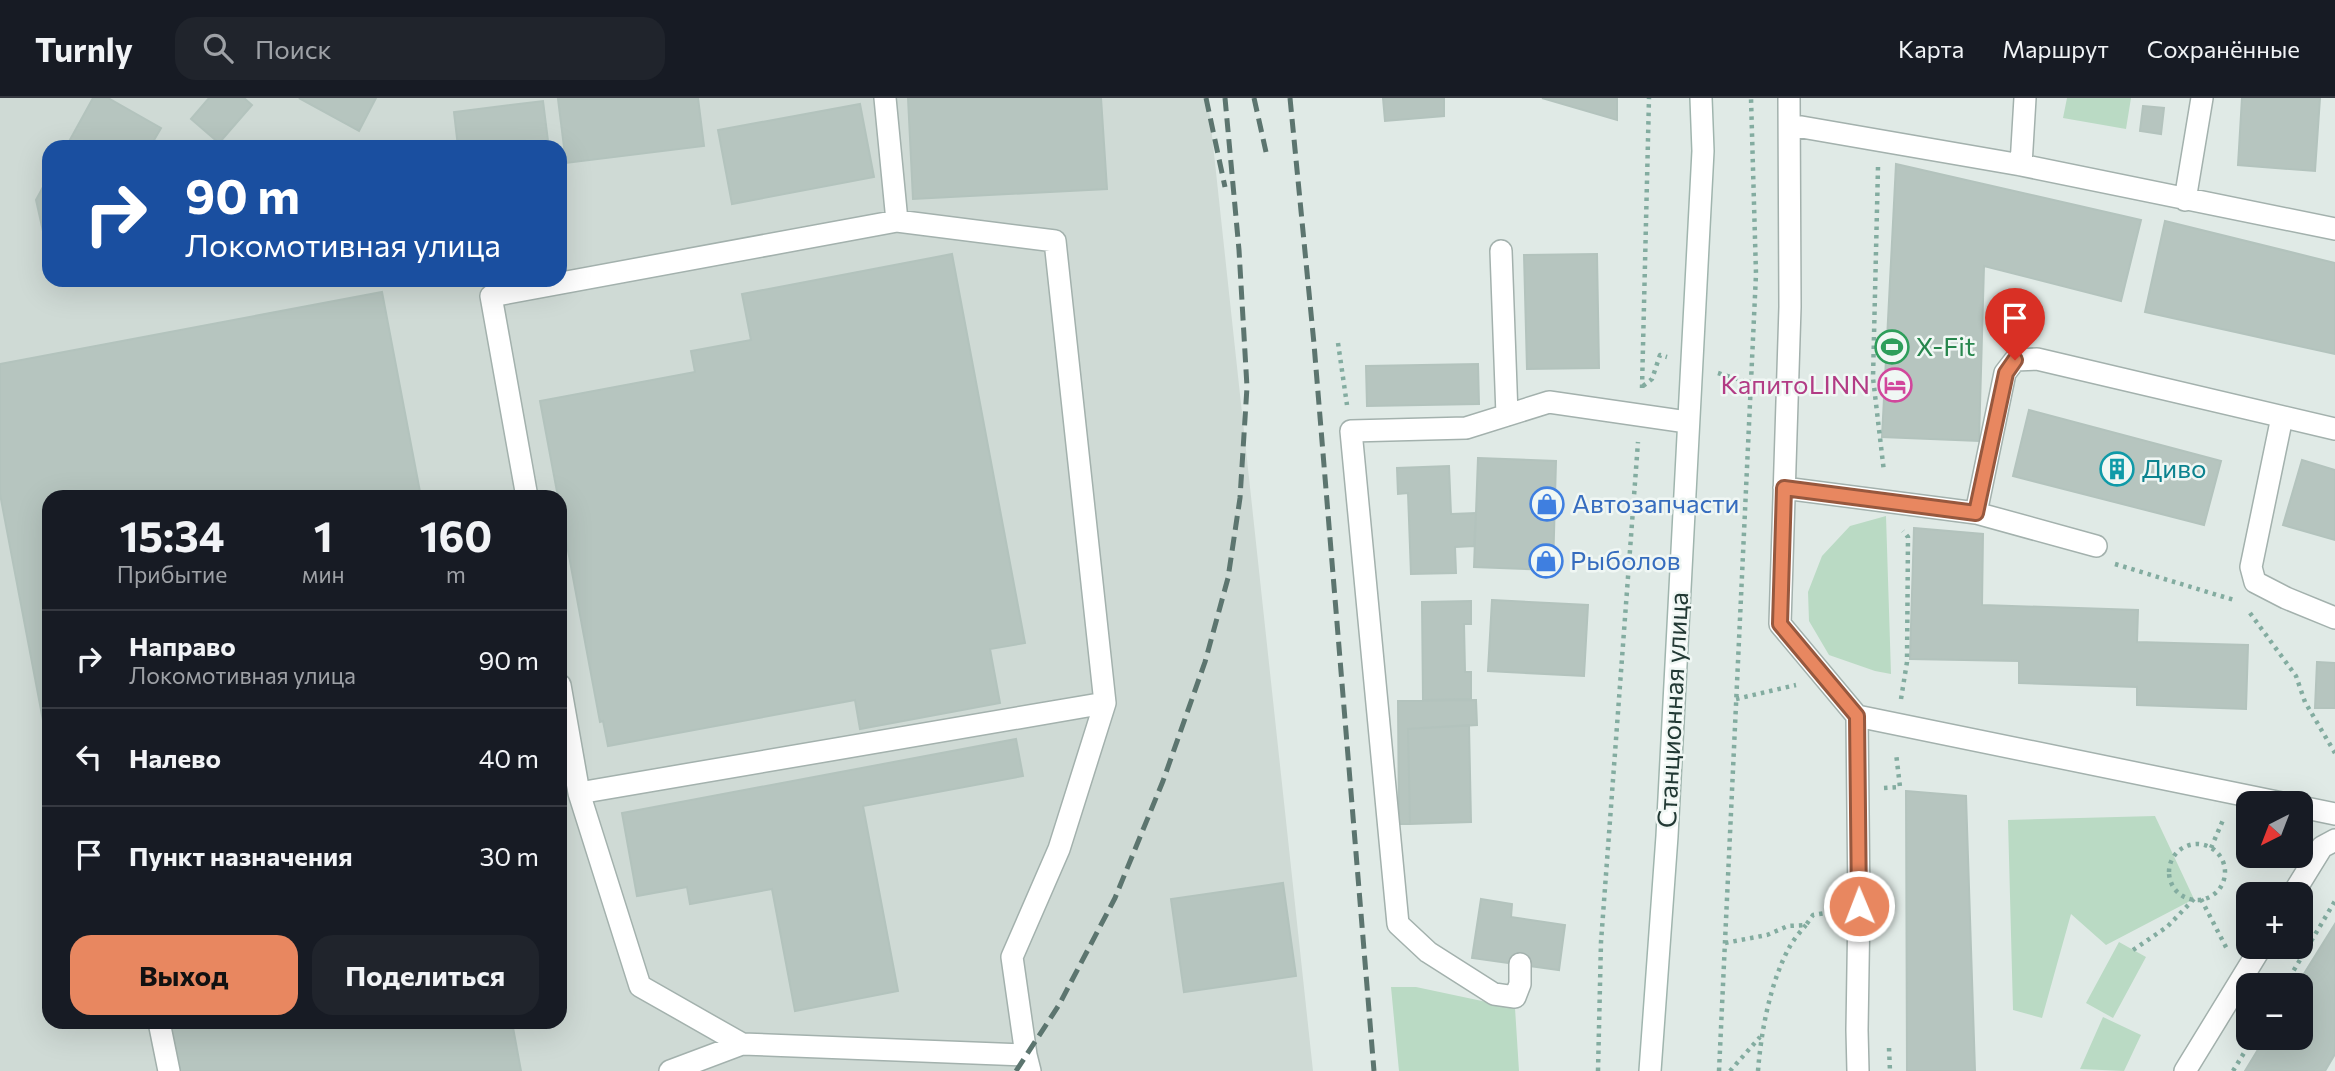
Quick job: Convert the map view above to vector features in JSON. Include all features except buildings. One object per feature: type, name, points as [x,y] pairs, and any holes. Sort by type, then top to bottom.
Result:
[{"type":"street","points":[[886,98],[897,221]]},
{"type":"street","name":"Станционная улица","points":[[1650,1071],[1667,836],[1703,152],[1700,98]]},
{"type":"street","points":[[1789,98],[1803,132],[1790,307],[1780,624],[1857,716],[2236,793]]},
{"type":"street","points":[[2021,165],[2025,98]]},
{"type":"street","points":[[2185,200],[2202,98]]},
{"type":"street","points":[[1803,132],[2021,165],[2335,229]]},
{"type":"street","points":[[567,282],[897,221],[1055,241],[1105,703],[1059,849],[1012,957],[1028,1063],[741,1044],[670,1071]]},
{"type":"street","points":[[1500,251],[1507,415]]},
{"type":"street","points":[[526,490],[491,296],[540,287]]},
{"type":"street","points":[[1976,513],[2006,373],[2015,360],[2037,359],[2335,429]]},
{"type":"street","points":[[1520,964],[1520,984],[1516,997],[1494,994],[1428,951],[1398,923],[1351,431],[1466,428],[1549,402],[1687,422]]},
{"type":"street","points":[[2282,417],[2251,567],[2255,582],[2335,618]]},
{"type":"street","points":[[1784,488],[1976,513],[2096,546]]},
{"type":"street","points":[[579,793],[1105,703]]},
{"type":"street","points":[[1857,716],[1858,1071]]},
{"type":"street","points":[[567,725],[579,793],[640,986],[741,1044]]},
{"type":"street","points":[[2314,810],[2335,814]]},
{"type":"street","points":[[2300,882],[2322,847],[2335,840]]},
{"type":"street","points":[[2185,1071],[2254,959]]},
{"type":"street","points":[[160,1029],[169,1071]]},
{"type":"path","points":[[1598,1071],[1601,942],[1640,415],[1649,98]]},
{"type":"path","points":[[1719,1071],[1756,274],[1751,98]]},
{"type":"path","points":[[1873,378],[1878,162]]},
{"type":"path","points":[[1338,343],[1351,431]]},
{"type":"path","points":[[2244,603],[2295,676],[2310,713],[2335,753]]},
{"type":"path","points":[[1736,699],[1805,683],[1821,673]]},
{"type":"path","points":[[2211,848],[2223,820]]},
{"type":"path","points":[[2196,844],[2211,848],[2220,856],[2225,873],[2217,890],[2201,899],[2194,899],[2177,892],[2172,884],[2170,866],[2173,857],[2187,846],[2196,844]]},
{"type":"path","points":[[2133,950],[2167,927],[2194,899]]},
{"type":"path","points":[[2201,899],[2226,948],[2246,971]]},
{"type":"path","points":[[2292,973],[2335,901]]},
{"type":"path","points":[[1758,1071],[1761,1036],[1770,999],[1789,948],[1813,915],[1859,906]]},
{"type":"path","points":[[1724,943],[1768,935],[1788,926],[1805,925]]},
{"type":"path","points":[[1730,1071],[1761,1036]]},
{"type":"path","points":[[2233,1071],[2246,1050]]},
{"type":"shaded area","points":[[0,98],[1208,98],[1313,1071],[0,1071]]},
{"type":"green space","points":[[2067,98],[2131,98],[2126,129],[2063,118]]},
{"type":"green space","points":[[1886,516],[1891,674],[1829,655],[1809,621],[1808,592],[1822,556],[1850,526]]},
{"type":"green space","points":[[2155,816],[2194,899],[2106,945],[2071,914],[2042,1018],[2013,1010],[2008,820]]},
{"type":"green space","points":[[2119,942],[2146,957],[2113,1018],[2086,1003]]},
{"type":"green space","points":[[1391,987],[1416,987],[1515,1008],[1519,1071],[1399,1071]]},
{"type":"green space","points":[[2103,1017],[2141,1035],[2124,1071],[2080,1069]]},
{"type":"railway","points":[[1206,98],[1225,187]]},
{"type":"railway","points":[[1016,1071],[1059,1005],[1115,898],[1163,781],[1205,662],[1228,578],[1240,498],[1247,387],[1239,250],[1225,98]]},
{"type":"railway","points":[[1254,98],[1266,152]]},
{"type":"railway","points":[[1290,98],[1314,344],[1374,1071]]},
{"type":"place","name":"X-Fit","points":[[1892,347]]},
{"type":"place","name":"КапитоLINN","points":[[1895,385]]},
{"type":"place","name":"Диво","points":[[2117,469]]},
{"type":"place","name":"Автозапчасти","points":[[1547,504]]},
{"type":"place","name":"Рыболов","points":[[1546,561]]},
{"type":"route","points":[[1859,906],[1857,716],[1780,624],[1784,488],[1976,513],[2006,373],[2015,360]]}]
